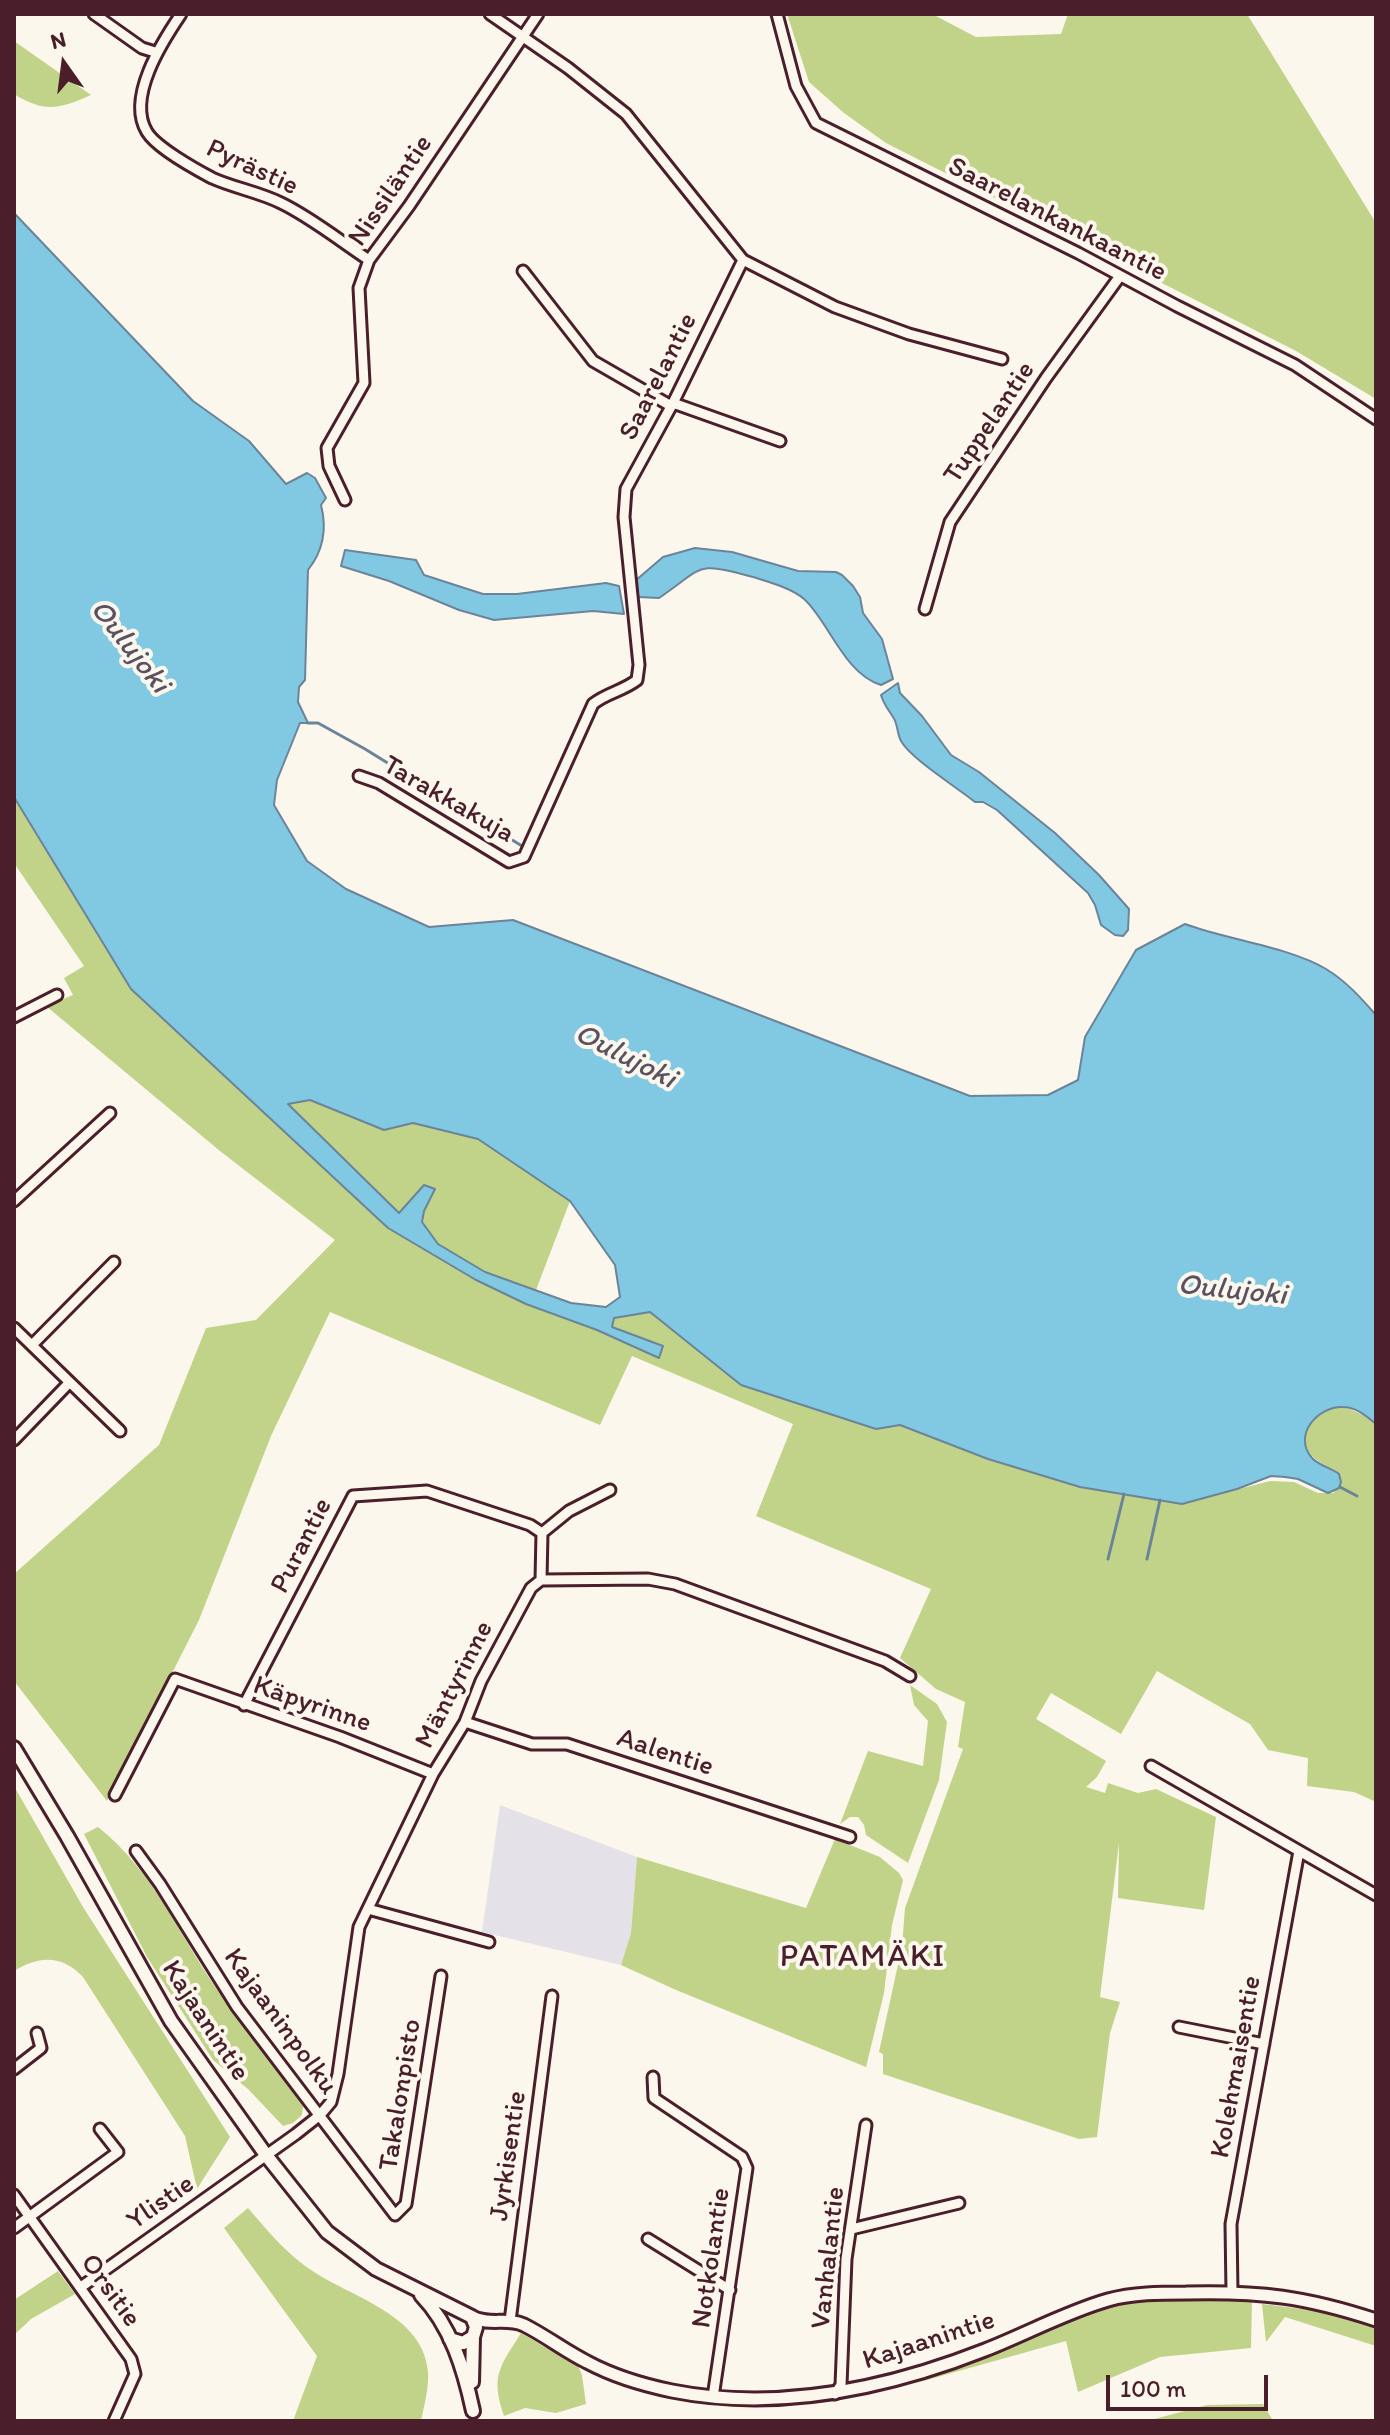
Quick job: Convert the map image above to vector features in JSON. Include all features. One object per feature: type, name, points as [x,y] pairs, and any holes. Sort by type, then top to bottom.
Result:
[{"type":"main road","name":"Kajaanintie","points":[[14,1748],[171,2021],[266,2155],[327,2232],[376,2269],[467,2314]]},
{"type":"main road","name":"Kajaanintie","points":[[401,2282],[422,2296],[436,2312],[465,2373],[472,2416]]},
{"type":"main road","points":[[472,2416],[476,2327],[467,2314],[450,2315],[447,2334],[463,2343],[474,2335]]},
{"type":"street","points":[[94,14],[142,48],[155,52]]},
{"type":"street","name":"Pyrästie","points":[[181,14],[155,52],[143,94],[141,116],[145,130],[154,141],[212,178],[281,203],[369,260]]},
{"type":"street","points":[[490,14],[568,68],[626,114],[743,260],[835,307],[909,334],[1002,359]]},
{"type":"street","name":"Nissiläntie","points":[[345,500],[329,466],[327,448],[364,383],[359,288],[369,260],[538,14]]},
{"type":"street","name":"Saarelankankaantie","points":[[777,14],[796,86],[816,123],[1295,365],[1376,419]]},
{"type":"street","name":"Saarelantie","points":[[515,862],[524,857],[593,704],[637,680],[639,665],[624,517],[626,489],[743,260]]},
{"type":"street","points":[[523,271],[593,361],[672,404],[780,441]]},
{"type":"street","name":"Tuppelantie","points":[[925,609],[950,522],[1046,378],[1120,276]]},
{"type":"street","name":"Tarakkakuja","points":[[359,776],[379,783],[509,862],[515,862]]},
{"type":"street","points":[[14,1017],[57,995]]},
{"type":"street","points":[[14,1201],[110,1113]]},
{"type":"street","points":[[32,1345],[114,1262]]},
{"type":"street","points":[[14,1328],[120,1431]]},
{"type":"street","points":[[14,1440],[69,1383]]},
{"type":"street","points":[[610,1490],[569,1511],[542,1533],[541,1580],[648,1579],[675,1584],[885,1661],[910,1676]]},
{"type":"street","name":"Purantie","points":[[244,1705],[353,1496],[427,1491],[530,1525],[542,1533]]},
{"type":"street","name":"Mäntyrinne","points":[[266,2155],[320,2115],[331,2102],[338,2074],[359,1927],[433,1774],[465,1722],[481,1681],[531,1588],[541,1580]]},
{"type":"street","name":"Käpyrinne","points":[[115,1795],[175,1679],[340,1737],[433,1774]]},
{"type":"street","name":"Aalentie","points":[[465,1722],[532,1744],[567,1744],[850,1837]]},
{"type":"street","points":[[1151,1766],[1376,1895]]},
{"type":"street","name":"Kajaaninpolku","points":[[136,1851],[237,2007],[395,2215]]},
{"type":"street","name":"Kolehmaisentie","points":[[1232,2292],[1231,2224],[1299,1851]]},
{"type":"street","points":[[368,1909],[489,1942]]},
{"type":"street","name":"Takalonpisto","points":[[395,2215],[406,2204],[441,1976]]},
{"type":"street","name":"Jyrkisentie","points":[[505,2322],[552,1996]]},
{"type":"street","points":[[1179,2027],[1264,2044]]},
{"type":"street","points":[[14,2069],[41,2048],[37,2033]]},
{"type":"street","name":"Notkolantie","points":[[653,2077],[654,2098],[742,2157],[747,2168],[713,2397]]},
{"type":"street","name":"Vanhalantie","points":[[835,2394],[841,2385],[846,2259],[866,2125]]},
{"type":"street","points":[[14,2228],[118,2152],[100,2129]]},
{"type":"street","name":"Ylistie","points":[[81,2287],[266,2155]]},
{"type":"street","name":"Orsitie","points":[[14,2195],[133,2364],[135,2374],[114,2421]]},
{"type":"street","points":[[851,2229],[959,2203]]},
{"type":"street","points":[[648,2239],[730,2290]]},
{"type":"street","name":"Kajaanintie","points":[[467,2314],[490,2323],[520,2323],[588,2363],[627,2379],[671,2391],[713,2397],[776,2399],[835,2394],[912,2376],[950,2364],[1109,2299],[1152,2293],[1232,2292],[1299,2298],[1376,2320]]},
{"type":"street","points":[[474,2335],[505,2322]]},
{"type":"shaded area","points":[[500,1805],[637,1857],[631,1933],[621,1965],[482,1932]]},
{"type":"green space","points":[[787,14],[932,14],[976,37],[1061,34],[1068,14],[1247,14],[1376,223],[1376,399],[1296,351],[886,143],[844,113],[809,82]]},
{"type":"green space","points":[[14,41],[91,95],[52,107],[34,104],[14,94]]},
{"type":"green space","points":[[14,797],[108,952],[388,1228],[476,1280],[526,1304],[597,1330],[658,1358],[663,1346],[612,1327],[613,1318],[650,1312],[741,1385],[875,1429],[900,1425],[988,1459],[1080,1487],[1181,1504],[1270,1481],[1294,1482],[1318,1493],[1334,1493],[1337,1472],[1311,1455],[1306,1443],[1308,1425],[1332,1407],[1350,1409],[1376,1424],[1376,1802],[1354,1792],[1307,1786],[1308,1758],[1268,1750],[1250,1724],[1157,1671],[1121,1734],[1051,1693],[1036,1719],[1106,1761],[1097,1777],[1086,1787],[1105,1793],[1108,1783],[1138,1793],[1156,1789],[1216,1817],[1204,1910],[1118,1898],[1119,1843],[1100,1997],[1120,2002],[1110,2033],[1097,2137],[1079,2139],[883,2074],[883,2054],[879,2052],[902,1946],[905,1908],[963,1749],[958,1747],[965,1702],[936,1689],[900,1658],[931,1589],[756,1516],[793,1424],[632,1356],[600,1425],[330,1312],[271,1436],[199,1620],[107,1801],[14,1681],[14,1574],[159,1445],[206,1328],[256,1320],[335,1240],[220,1151],[46,1006],[73,995],[64,978],[84,966],[14,863]]},
{"type":"green space","points":[[310,1100],[384,1130],[413,1123],[478,1139],[570,1201],[536,1290],[485,1272],[438,1244],[422,1222],[435,1189],[424,1185],[399,1214],[287,1104]]},
{"type":"green space","points":[[910,1685],[937,1704],[947,1722],[939,1780],[908,1863],[866,1835],[858,1817],[850,1817],[840,1824],[868,1751],[923,1766],[928,1721],[914,1705]]},
{"type":"green space","points":[[14,1786],[83,1907],[230,2137],[197,2189],[185,2136],[83,1977],[67,1965],[50,1960],[33,1962],[14,1971]]},
{"type":"green space","points":[[98,1827],[135,1863],[150,1883],[218,1991],[303,2106],[302,2115],[293,2123],[283,2126],[248,2089],[213,2060],[147,1957],[84,1834]]},
{"type":"green space","points":[[835,1839],[880,1857],[903,1880],[892,1925],[884,1993],[866,2067],[621,1965],[631,1933],[637,1857],[806,1908]]},
{"type":"green space","points":[[248,2208],[278,2242],[304,2265],[367,2300],[401,2323],[414,2336],[424,2353],[428,2372],[421,2421],[293,2421],[317,2356],[224,2228]]},
{"type":"green space","points":[[58,2271],[75,2294],[31,2319],[14,2335],[14,2300]]},
{"type":"green space","points":[[1151,2299],[1252,2299],[1251,2348],[1160,2357],[1078,2392],[1066,2341],[916,2383],[1113,2305]]},
{"type":"green space","points":[[1262,2304],[1336,2313],[1376,2325],[1376,2346],[1285,2317],[1266,2342]]},
{"type":"green space","points":[[521,2333],[578,2366],[586,2404],[556,2413],[525,2408],[504,2416],[498,2391],[499,2372]]},
{"type":"green space","points":[[1263,2404],[1273,2421],[1147,2421],[1207,2405]]},
{"type":"water","name":"Oulujoki","points":[[14,213],[193,401],[249,441],[286,484],[307,473],[315,478],[326,498],[321,505],[324,522],[322,539],[308,570],[305,680],[299,687],[298,702],[308,723],[300,723],[277,780],[274,805],[307,861],[346,889],[429,927],[513,920],[970,1096],[1048,1095],[1078,1080],[1085,1037],[1136,950],[1185,924],[1311,961],[1347,984],[1376,1015],[1376,1424],[1357,1410],[1343,1407],[1325,1411],[1306,1431],[1307,1449],[1312,1458],[1339,1474],[1339,1488],[1328,1493],[1298,1479],[1271,1476],[1182,1504],[1080,1487],[988,1459],[900,1425],[876,1429],[741,1385],[650,1312],[614,1318],[612,1327],[663,1346],[659,1358],[597,1330],[526,1304],[476,1280],[388,1228],[131,989],[14,797]],"holes":[[[310,1100],[384,1130],[413,1123],[478,1139],[570,1201],[615,1265],[620,1297],[606,1307],[571,1303],[485,1272],[438,1244],[422,1222],[435,1189],[424,1185],[399,1213],[288,1104]]]},
{"type":"water","points":[[695,548],[732,552],[798,571],[836,572],[842,575],[860,597],[863,613],[882,639],[893,679],[881,685],[868,679],[847,658],[804,599],[766,581],[710,568],[694,573],[659,598],[634,595],[635,581],[663,557]]},
{"type":"water","points":[[345,550],[416,560],[424,575],[483,594],[517,594],[606,583],[619,586],[624,614],[593,611],[494,620],[341,566]]},
{"type":"water","points":[[898,683],[900,693],[951,755],[979,772],[1055,833],[1099,875],[1129,909],[1128,930],[1123,936],[1115,935],[1101,925],[1088,893],[997,810],[983,802],[975,802],[906,748],[881,695]]},
{"type":"waterway","points":[[308,723],[318,723],[365,749],[522,846]]},
{"type":"waterway","points":[[1340,1487],[1357,1496]]},
{"type":"waterway","points":[[1108,1559],[1124,1494]]},
{"type":"waterway","points":[[1147,1559],[1160,1500]]},
{"type":"district","name":"PATAMÄKI","points":[[863,1958]]}]
